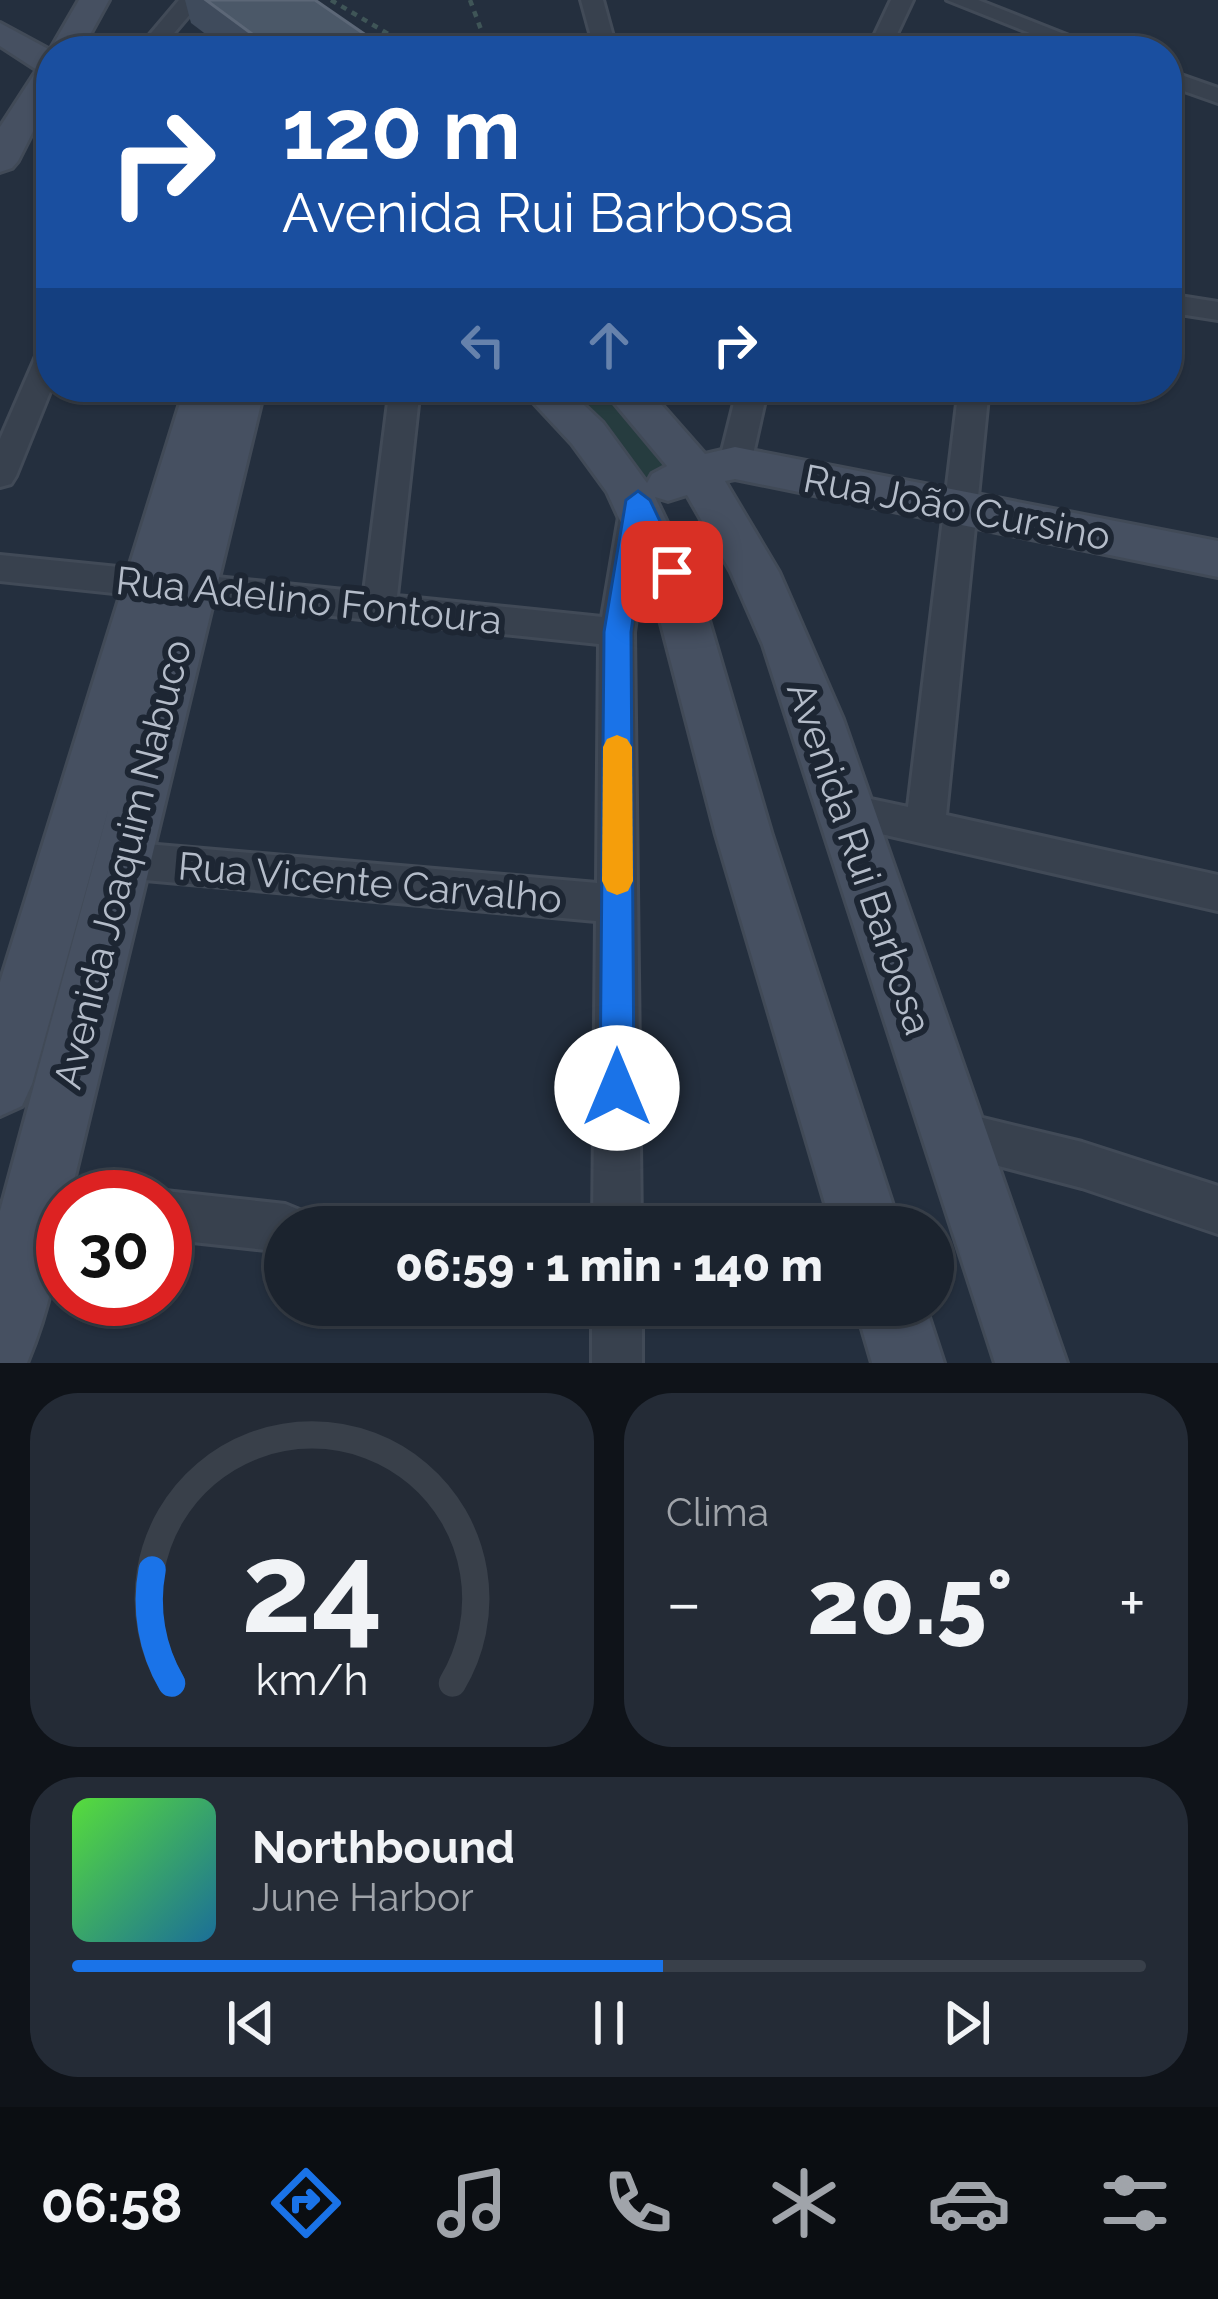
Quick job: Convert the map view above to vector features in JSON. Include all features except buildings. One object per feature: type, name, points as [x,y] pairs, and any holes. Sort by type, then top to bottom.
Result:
[{"type":"street","points":[[74,36],[94,0]]},
{"type":"street","points":[[160,36],[191,0]]},
{"type":"street","points":[[592,0],[602,36]]},
{"type":"street","points":[[885,36],[902,0]]},
{"type":"street","points":[[958,0],[1055,36]]},
{"type":"street","points":[[1023,36],[1026,0]]},
{"type":"street","points":[[0,32],[36,58]]},
{"type":"street","points":[[1182,83],[1218,96]]},
{"type":"street","points":[[0,161],[26,104]]},
{"type":"street","points":[[1182,305],[1218,310]]},
{"type":"street","points":[[0,476],[36,390]]},
{"type":"street","name":"Avenida Joaquim Nabuco","points":[[0,1342],[123,860],[203,402]]},
{"type":"street","name":"Avenida Joaquim Nabuco","points":[[0,1084],[168,584],[238,402]]},
{"type":"street","points":[[379,607],[403,402]]},
{"type":"street","points":[[555,402],[599,445],[638,500],[672,572],[698,650],[742,826],[860,1206]]},
{"type":"street","name":"Avenida Rui Barbosa","points":[[640,402],[716,467],[741,545],[791,658],[847,811],[1031,1363]]},
{"type":"street","points":[[638,500],[716,467],[746,402]]},
{"type":"street","points":[[925,825],[972,402]]},
{"type":"street","name":"Rua João Cursino","points":[[716,467],[958,507],[1218,559]]},
{"type":"street","points":[[616,1206],[617,632],[638,500]]},
{"type":"street","name":"Rua Adelino Fontoura","points":[[0,568],[617,632]]},
{"type":"street","points":[[847,811],[1218,893]]},
{"type":"street","name":"Rua Vicente Carvalho","points":[[123,860],[617,904]]},
{"type":"street","points":[[954,1134],[1082,1165],[1218,1210]]},
{"type":"street","points":[[192,1218],[264,1226]]},
{"type":"street","points":[[617,1326],[617,1363]]},
{"type":"street","points":[[897,1326],[908,1363]]},
{"type":"path","points":[[331,0],[392,36]]},
{"type":"path","points":[[470,0],[483,36]]},
{"type":"green space","points":[[562,402],[618,402],[683,470],[640,488]]},
{"type":"slow traffic","points":[[617,747],[617,881]]},
{"type":"route","points":[[617,1088],[617,632],[638,500],[672,572]]}]
